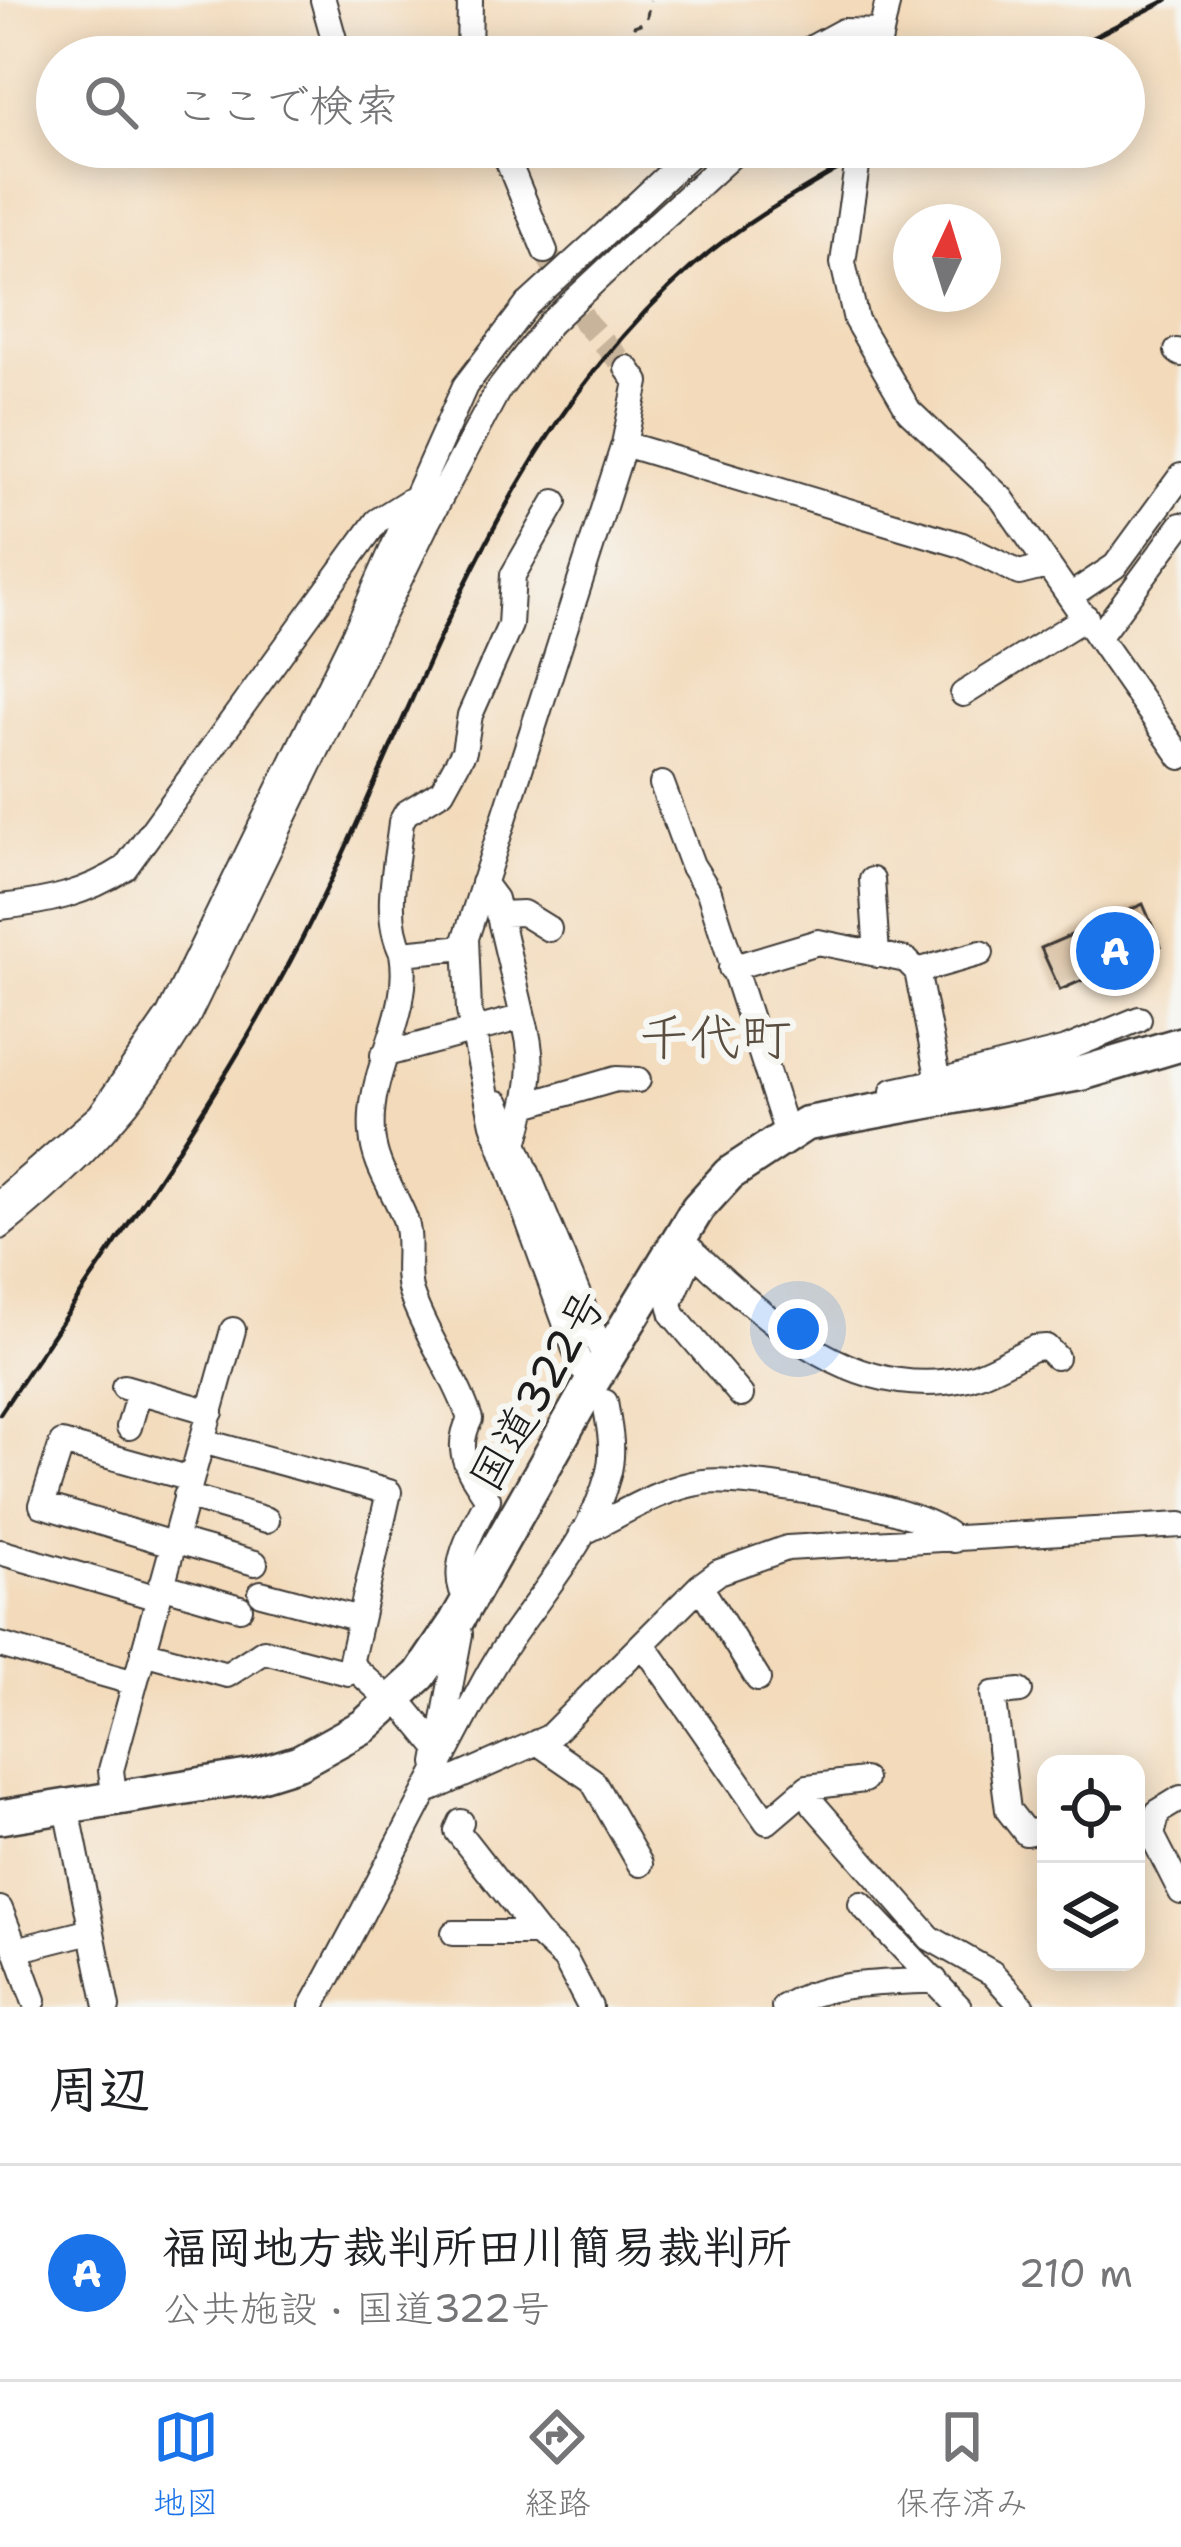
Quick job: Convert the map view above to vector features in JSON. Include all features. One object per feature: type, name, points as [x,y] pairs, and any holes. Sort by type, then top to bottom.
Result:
[{"type":"highway","name":"国道322号","points":[[0,1817],[115,1802],[298,1762],[364,1726],[420,1675],[462,1611],[594,1364],[686,1245],[730,1174],[787,1134],[805,1124],[896,1104],[1084,1073],[1181,1044]]},
{"type":"street","points":[[323,0],[333,36]]},
{"type":"street","points":[[470,0],[470,36]]},
{"type":"street","points":[[880,36],[888,0]]},
{"type":"street","points":[[511,168],[545,251]]},
{"type":"street","points":[[408,540],[417,496],[465,386],[527,305],[676,168]]},
{"type":"street","points":[[0,1202],[100,1115],[169,1015],[214,940],[408,540],[497,392],[550,323],[717,168]]},
{"type":"street","points":[[857,168],[843,263],[856,320],[909,411],[1002,499],[1181,757]]},
{"type":"street","points":[[636,205],[655,225]]},
{"type":"street","points":[[594,1364],[494,1124],[475,1031],[465,947],[624,444],[637,382],[627,368]]},
{"type":"street","points":[[624,444],[962,545],[1019,573],[1047,566]]},
{"type":"street","points":[[1070,596],[1115,566],[1181,476]]},
{"type":"street","points":[[0,908],[56,901],[97,887],[125,868],[368,533],[385,514],[417,496]]},
{"type":"street","points":[[428,1796],[460,1634],[459,1576],[466,1542],[488,1499],[463,1461],[459,1440],[470,1419],[457,1378],[410,1291],[406,1220],[384,1181],[372,1133],[383,1055],[402,1014],[402,953],[393,935],[391,909],[401,822],[406,813],[442,791],[464,751],[470,715],[510,625],[513,575],[555,502]]},
{"type":"street","points":[[964,694],[1092,626],[1181,525]]},
{"type":"street","points":[[368,533],[408,540]]},
{"type":"street","points":[[662,784],[692,865],[709,892],[787,1134]]},
{"type":"street","points":[[872,880],[877,955]]},
{"type":"street","points":[[483,883],[498,914],[534,1051],[517,1137]]},
{"type":"street","points":[[498,914],[523,913],[549,929]]},
{"type":"street","points":[[0,1227],[89,1152],[131,1105],[187,1018],[214,940]]},
{"type":"street","points":[[731,968],[818,942],[906,960],[917,971],[939,1081]]},
{"type":"street","points":[[402,953],[465,947]]},
{"type":"street","points":[[917,971],[981,952]]},
{"type":"street","points":[[383,1055],[524,1017]]},
{"type":"street","points":[[896,1104],[893,1091],[1066,1049],[1138,1018]]},
{"type":"street","points":[[526,1106],[616,1079],[638,1080]]},
{"type":"street","points":[[490,1091],[517,1137],[594,1364]]},
{"type":"street","points":[[740,1395],[674,1315],[670,1303],[686,1245],[805,1348],[847,1367],[918,1382],[967,1378],[1034,1348],[1046,1347],[1056,1357]]},
{"type":"street","points":[[115,1802],[111,1770],[233,1330]]},
{"type":"street","points":[[129,1427],[132,1389],[211,1412]]},
{"type":"street","points":[[312,2007],[428,1796],[486,1677],[582,1533],[608,1475],[605,1402]]},
{"type":"street","points":[[143,1652],[226,1675],[264,1652],[348,1673],[389,1492],[202,1442]]},
{"type":"street","points":[[255,1563],[42,1505],[62,1443],[268,1520]]},
{"type":"street","points":[[582,1533],[704,1481],[855,1500],[920,1516],[947,1529],[955,1540]]},
{"type":"street","points":[[428,1796],[538,1742],[719,1571],[787,1548],[1181,1525]]},
{"type":"street","points":[[0,1552],[159,1592],[251,1600],[360,1619]]},
{"type":"street","points":[[0,1567],[69,1587],[74,1574]]},
{"type":"street","points":[[700,1586],[758,1678]]},
{"type":"street","points":[[643,1644],[767,1822],[808,1787],[864,1780]]},
{"type":"street","points":[[0,1645],[135,1683]]},
{"type":"street","points":[[350,1664],[394,1699],[438,1748]]},
{"type":"street","points":[[1020,1690],[994,1694],[1008,1810],[1025,1833],[1037,1831]]},
{"type":"street","points":[[538,1742],[592,1780],[640,1864]]},
{"type":"street","points":[[808,1787],[814,1805],[929,1938],[992,1973],[1023,2007]]},
{"type":"street","points":[[428,1796],[465,1821],[458,1831],[478,1863],[565,1959],[590,2007]]},
{"type":"street","points":[[1145,1819],[1181,1798]]},
{"type":"street","points":[[67,1808],[107,2007]]},
{"type":"street","points":[[1145,1822],[1181,1892]]},
{"type":"street","points":[[861,1904],[959,2007]]},
{"type":"street","points":[[0,1909],[34,2000]]},
{"type":"street","points":[[16,1950],[91,1930]]},
{"type":"street","points":[[454,1933],[537,1933]]},
{"type":"street","points":[[784,2007],[806,1994],[839,1987],[935,1980]]},
{"type":"path","points":[[625,36],[646,22],[650,0]]},
{"type":"building","points":[[1143,904],[1161,946],[1060,990],[1041,948]]},
{"type":"tunnel","points":[[545,251],[586,323],[627,368]]},
{"type":"railway","points":[[1096,36],[1167,0]]},
{"type":"railway","points":[[0,1414],[252,1030],[330,882],[458,598],[559,419],[621,338],[694,265],[759,217],[841,168]]},
{"type":"place","name":"福岡地方裁判所田川簡易裁判所","points":[[1115,951]]},
{"type":"district","name":"千代町","points":[[715,1037]]}]
